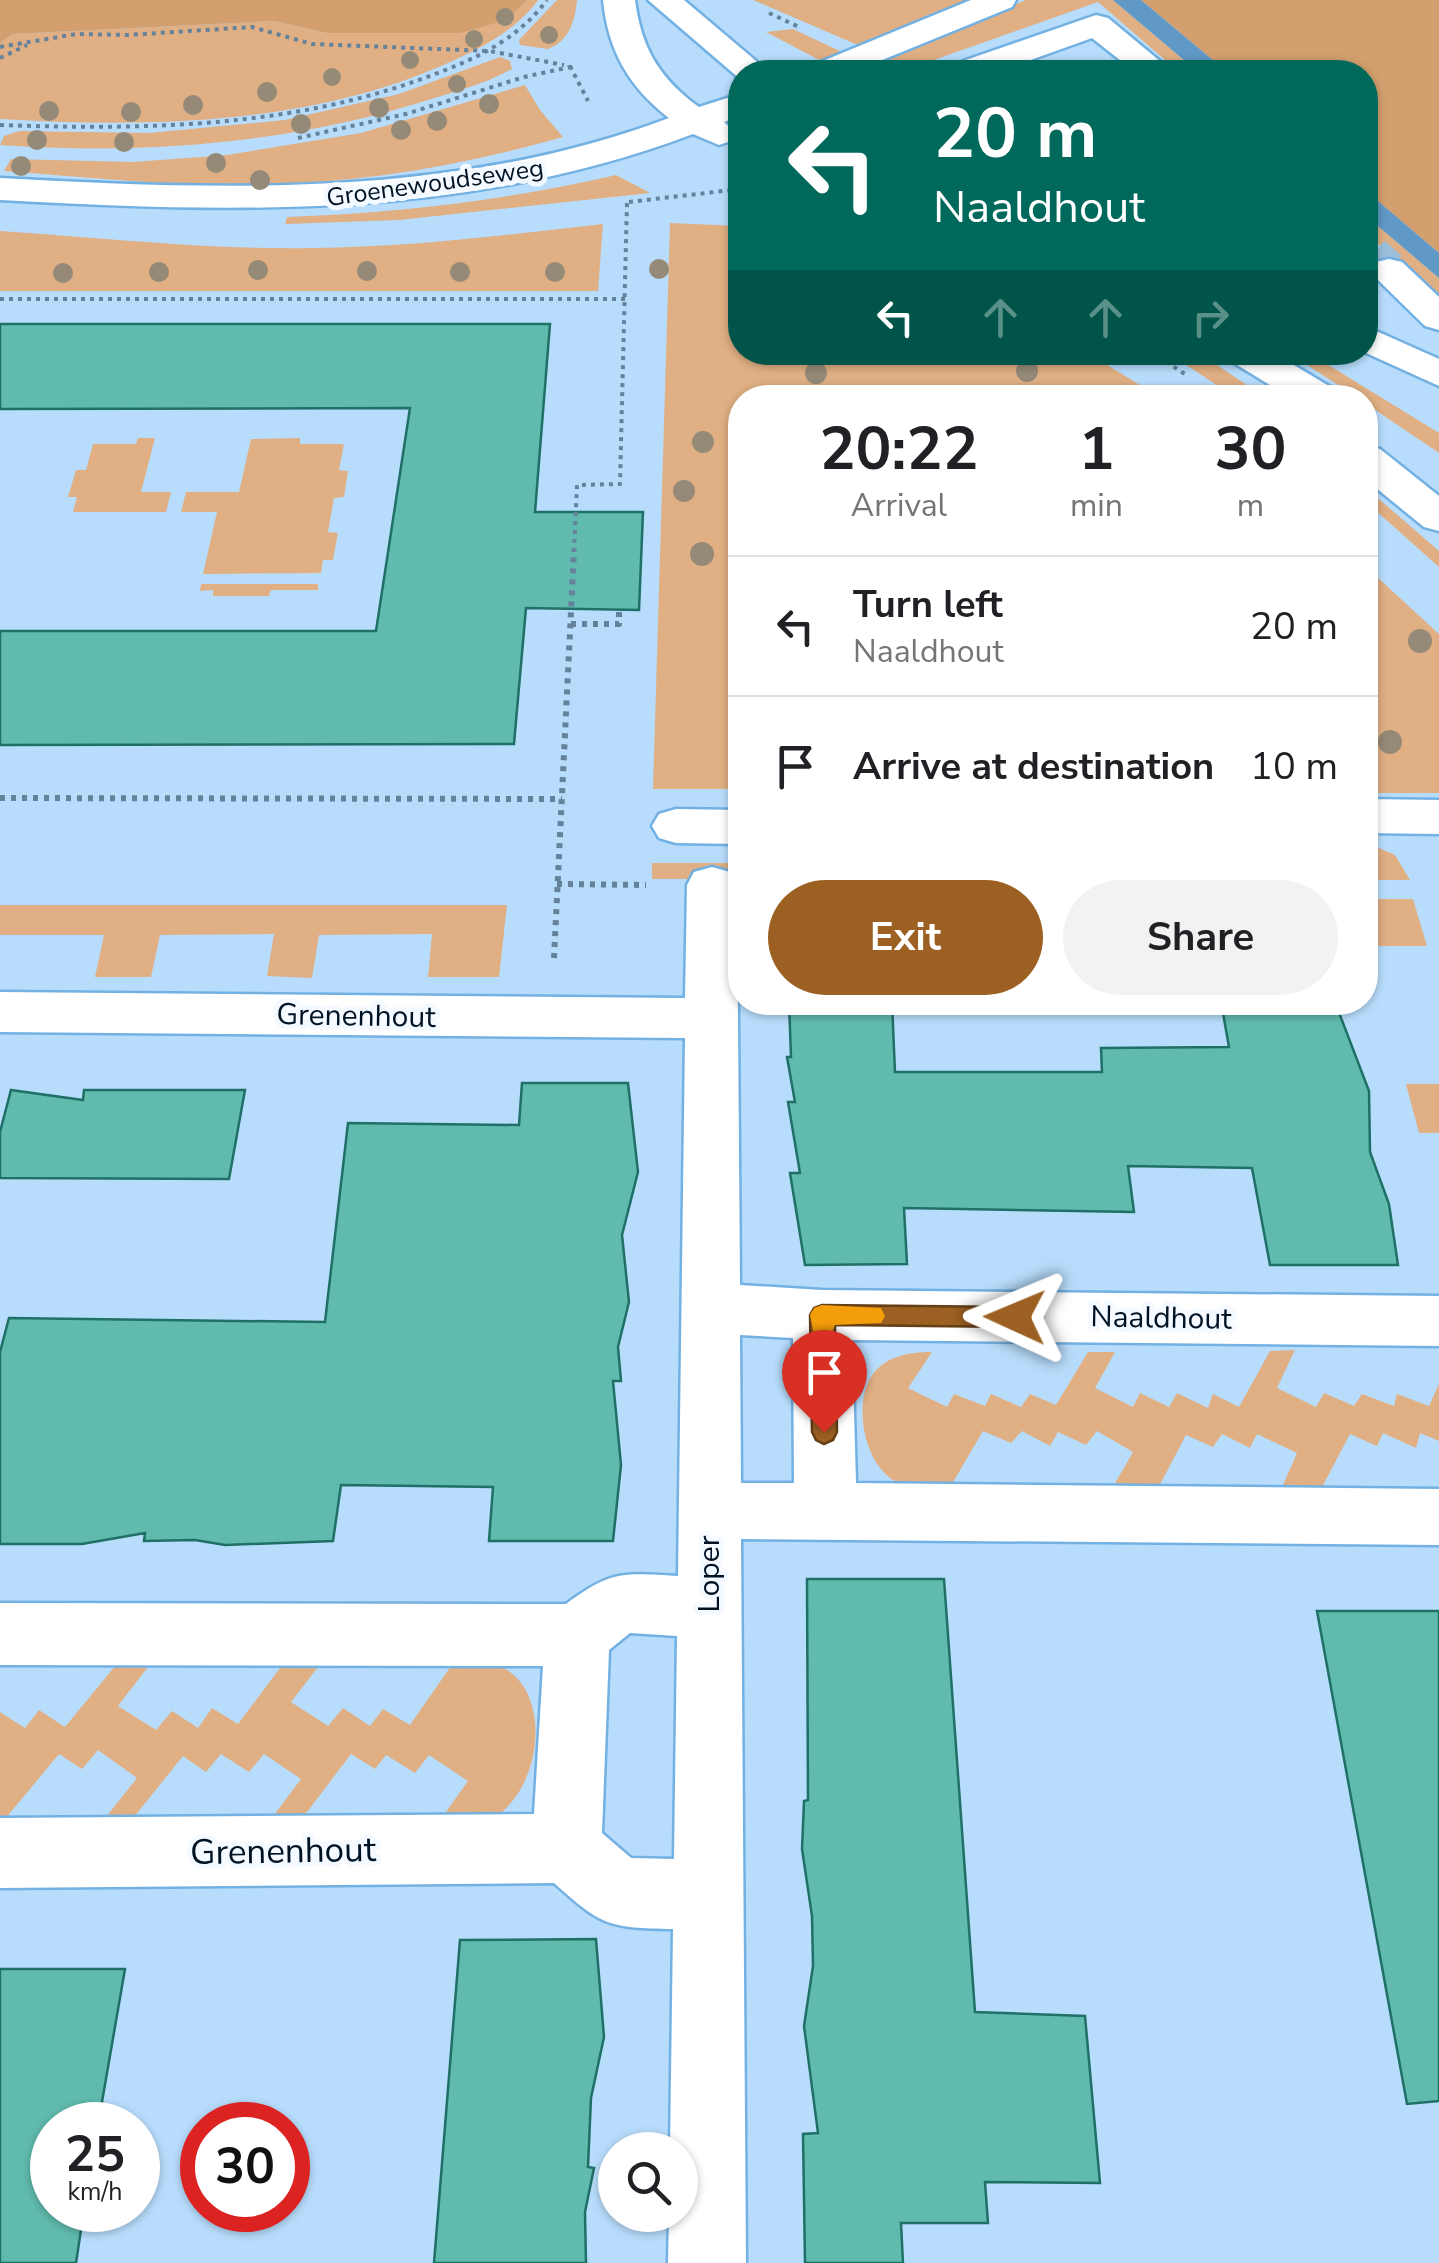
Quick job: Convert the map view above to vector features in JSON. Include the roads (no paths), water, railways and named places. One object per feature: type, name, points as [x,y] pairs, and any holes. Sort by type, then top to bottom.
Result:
[{"type":"street","points":[[619,0],[630,59],[644,78],[694,120],[728,138]]},
{"type":"street","points":[[664,0],[737,60]]},
{"type":"street","points":[[854,60],[1000,0]]},
{"type":"street","points":[[997,60],[1096,24],[1141,60]]},
{"type":"street","name":"Groenewoudseweg","points":[[0,188],[213,201],[343,199],[423,190],[557,165],[728,108]]},
{"type":"street","points":[[1378,261],[1439,318]]},
{"type":"street","points":[[1378,344],[1439,374]]},
{"type":"street","points":[[1262,365],[1292,385]]},
{"type":"street","points":[[1378,429],[1439,469]]},
{"type":"street","points":[[1378,469],[1439,518]]},
{"type":"street","points":[[1378,819],[1436,832]]},
{"type":"street","points":[[676,826],[728,826]]},
{"type":"street","name":"Loper","points":[[707,2263],[712,885]]},
{"type":"street","name":"Grenenhout","points":[[0,1012],[712,1018]]},
{"type":"street","name":"Naaldhout","points":[[710,1308],[822,1315],[1439,1321]]},
{"type":"street","points":[[822,1315],[826,1511]]},
{"type":"street","points":[[710,1511],[1439,1517]]},
{"type":"street","points":[[0,1634],[577,1635],[619,1603],[709,1607]]},
{"type":"street","points":[[577,1635],[566,1848],[618,1892],[709,1894]]},
{"type":"street","name":"Grenenhout","points":[[0,1853],[566,1848]]},
{"type":"water","points":[[1113,0],[1141,0],[1213,60],[1184,60]]},
{"type":"water","points":[[1378,201],[1439,253],[1439,278],[1378,226]]},
{"type":"tunnel","points":[[1378,260],[1389,270]]}]
